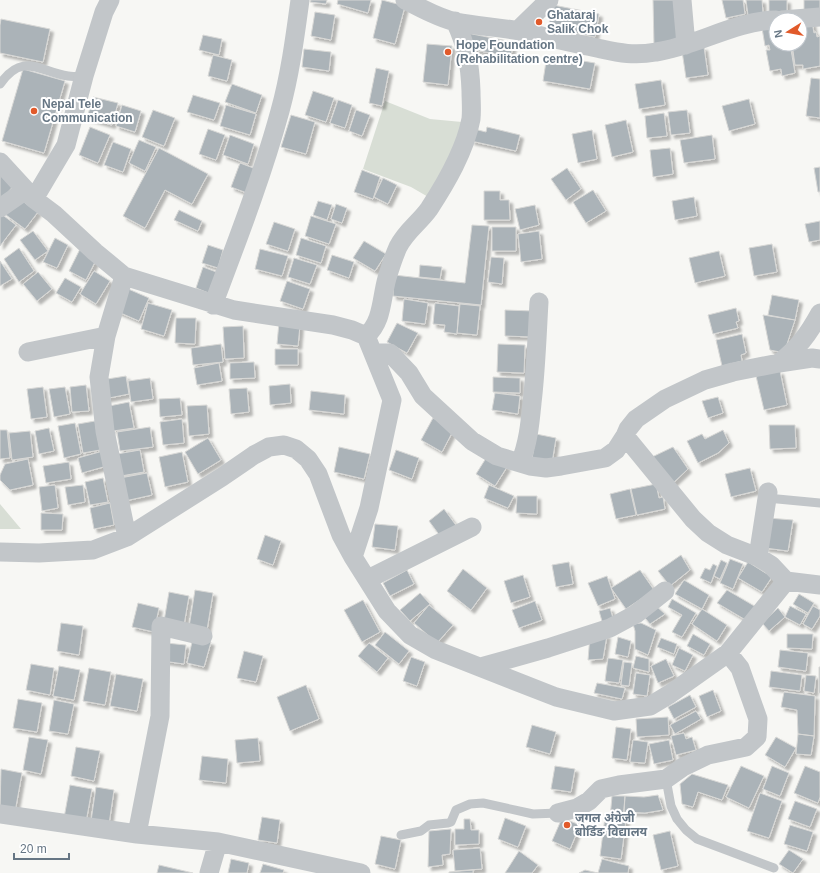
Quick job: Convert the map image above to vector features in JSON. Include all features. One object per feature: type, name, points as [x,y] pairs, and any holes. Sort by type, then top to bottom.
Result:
[{"type":"street","points":[[0,208],[30,194],[66,145],[84,76],[104,12],[110,0]]},
{"type":"street","points":[[213,304],[266,158],[280,110],[289,70],[300,0]]},
{"type":"street","points":[[405,0],[427,12],[455,21],[517,31],[611,52],[633,55],[657,52],[686,45],[706,37],[762,20],[768,20]]},
{"type":"street","points":[[517,31],[549,0]]},
{"type":"street","points":[[682,0],[686,45]]},
{"type":"street","points":[[808,18],[820,17]]},
{"type":"street","points":[[366,336],[372,330],[380,314],[387,277],[398,246],[407,232],[428,209],[450,174],[464,144],[471,119],[470,66],[462,37],[455,21]]},
{"type":"street","points":[[0,162],[30,194],[124,276],[234,310],[333,325],[352,330],[366,336],[392,400],[369,508],[353,557]]},
{"type":"street","points":[[124,276],[106,336],[99,378],[105,431],[128,537]]},
{"type":"street","points":[[520,463],[526,449],[530,423],[535,376],[539,302]]},
{"type":"street","points":[[779,364],[796,350],[810,331],[820,313]]},
{"type":"street","points":[[28,352],[106,336]]},
{"type":"street","points":[[374,353],[390,353],[409,373],[423,396],[472,441],[498,456],[520,463],[546,468],[605,458],[616,450],[626,436],[628,429],[636,419],[665,399],[705,380],[733,372],[812,358],[820,359]]},
{"type":"street","points":[[626,436],[693,519],[708,533],[727,545],[758,557],[770,565],[786,581],[820,585]]},
{"type":"street","points":[[0,552],[39,553],[93,550],[128,537],[254,455],[270,447],[284,445],[296,450],[308,459],[318,474],[341,535],[353,557],[388,611],[410,636],[436,650],[556,696],[614,711],[650,706],[670,694],[728,653],[786,581]]},
{"type":"street","points":[[758,557],[768,495]]},
{"type":"street","points":[[368,580],[472,527]]},
{"type":"street","points":[[481,667],[548,648],[610,628],[636,614],[665,591]]},
{"type":"street","points":[[137,834],[160,716],[161,626],[203,636]]},
{"type":"street","points":[[558,813],[577,808],[589,801],[601,789],[619,785],[666,779],[683,767],[708,755],[746,747],[757,736],[758,719],[740,668],[728,653]]},
{"type":"street","points":[[0,814],[137,834],[218,842],[361,873]]},
{"type":"street","points":[[209,873],[218,842]]},
{"type":"lane","points":[[0,84],[7,74],[17,67],[32,65],[69,77],[84,76]]},
{"type":"lane","points":[[768,495],[820,503]]},
{"type":"lane","points":[[666,779],[671,806],[677,819],[686,830],[697,839],[774,868]]},
{"type":"lane","points":[[401,835],[421,831],[429,824],[451,822],[456,810],[470,804],[484,803],[534,814],[558,813]]},
{"type":"shaded area","points":[[385,101],[430,119],[462,122],[456,148],[430,198],[411,187],[363,169]]},
{"type":"shaded area","points":[[0,504],[21,529],[0,529]]},
{"type":"building","points":[[311,0],[327,0],[326,4],[310,2]]},
{"type":"building","points":[[338,0],[371,0],[368,13],[337,4]]},
{"type":"building","points":[[382,0],[405,6],[395,44],[373,38]]},
{"type":"building","points":[[653,0],[677,0],[679,45],[654,46]]},
{"type":"building","points":[[722,0],[743,0],[745,14],[726,18]]},
{"type":"building","points":[[746,0],[762,0],[763,14],[748,15]]},
{"type":"building","points":[[769,0],[787,0],[787,12],[769,12]]},
{"type":"building","points":[[804,0],[820,0],[820,12],[804,12]]},
{"type":"building","points":[[553,5],[599,14],[595,37],[548,28]]},
{"type":"building","points":[[315,12],[335,15],[331,40],[311,36]]},
{"type":"building","points":[[1,19],[50,29],[43,62],[0,53]]},
{"type":"building","points":[[812,22],[814,33],[816,32],[817,37],[820,36],[820,66],[803,69],[803,65],[795,65],[793,52],[808,52],[808,23]]},
{"type":"building","points":[[768,27],[768,45],[765,46],[762,28]]},
{"type":"building","points":[[467,33],[513,42],[511,57],[470,49]]},
{"type":"building","points":[[203,35],[222,39],[219,55],[199,50]]},
{"type":"building","points":[[427,44],[452,46],[448,85],[423,82]]},
{"type":"building","points":[[704,47],[708,75],[686,78],[682,51]]},
{"type":"building","points":[[304,49],[331,52],[329,71],[302,67]]},
{"type":"building","points":[[766,50],[768,50],[768,52],[791,52],[795,73],[782,76],[781,69],[770,71]]},
{"type":"building","points":[[213,55],[232,60],[227,81],[208,76]]},
{"type":"building","points":[[547,55],[595,63],[590,89],[543,81]]},
{"type":"building","points":[[376,68],[389,71],[382,106],[369,103]]},
{"type":"building","name":"Nepal Tele Communication","points":[[23,69],[65,81],[44,153],[2,141]]},
{"type":"building","points":[[811,78],[820,79],[820,118],[806,116]]},
{"type":"building","points":[[661,80],[665,105],[639,109],[635,84]]},
{"type":"building","points":[[232,84],[262,95],[256,113],[225,102]]},
{"type":"building","points":[[313,91],[334,98],[326,122],[305,115]]},
{"type":"building","points":[[193,95],[220,103],[214,120],[187,112]]},
{"type":"building","points":[[93,97],[118,103],[112,125],[87,118]]},
{"type":"building","points":[[749,99],[755,124],[729,131],[722,106]]},
{"type":"building","points":[[338,100],[352,105],[345,128],[330,123]]},
{"type":"building","points":[[122,105],[141,111],[135,132],[116,126]]},
{"type":"building","points":[[226,105],[256,114],[250,135],[220,126]]},
{"type":"building","points":[[153,110],[175,118],[164,146],[142,137]]},
{"type":"building","points":[[356,110],[370,115],[362,136],[349,131]]},
{"type":"building","points":[[687,110],[690,133],[671,135],[668,112]]},
{"type":"building","points":[[664,113],[667,136],[647,138],[645,116]]},
{"type":"building","points":[[291,115],[315,122],[306,154],[281,147]]},
{"type":"building","points":[[626,120],[633,152],[612,157],[605,125]]},
{"type":"building","points":[[90,127],[110,135],[98,163],[79,155]]},
{"type":"building","points":[[487,127],[520,135],[516,151],[471,141],[474,129],[486,132]]},
{"type":"building","points":[[208,129],[225,135],[216,160],[199,154]]},
{"type":"building","points":[[592,130],[597,159],[578,163],[572,134]]},
{"type":"building","points":[[230,135],[254,144],[248,164],[223,155]]},
{"type":"building","points":[[712,135],[715,159],[684,163],[680,140]]},
{"type":"building","points":[[139,140],[156,147],[145,171],[129,163]]},
{"type":"building","points":[[113,142],[131,149],[123,172],[104,165]]},
{"type":"building","points":[[159,148],[208,174],[192,204],[165,190],[145,228],[123,216]]},
{"type":"building","points":[[670,148],[673,174],[653,177],[650,150]]},
{"type":"building","points":[[240,163],[256,169],[247,193],[231,187]]},
{"type":"building","points":[[820,167],[820,192],[818,192],[814,168]]},
{"type":"building","points":[[0,168],[16,183],[0,201]]},
{"type":"building","points":[[567,168],[581,189],[566,200],[551,179]]},
{"type":"building","points":[[362,170],[380,177],[373,199],[354,192]]},
{"type":"building","points":[[383,178],[397,185],[388,204],[374,197]]},
{"type":"building","points":[[593,190],[606,211],[586,223],[573,202]]},
{"type":"building","points":[[484,191],[500,191],[500,200],[509,200],[510,220],[484,220]]},
{"type":"building","points":[[694,197],[697,216],[675,220],[672,201]]},
{"type":"building","points":[[18,198],[38,212],[25,229],[6,215]]},
{"type":"building","points":[[318,201],[332,205],[327,220],[313,215]]},
{"type":"building","points":[[336,204],[347,208],[342,223],[331,219]]},
{"type":"building","points":[[535,205],[539,225],[520,230],[515,209]]},
{"type":"building","points":[[179,210],[202,221],[198,231],[174,220]]},
{"type":"building","points":[[0,213],[16,225],[0,246]]},
{"type":"building","points":[[311,216],[336,224],[329,244],[305,236]]},
{"type":"building","points":[[820,221],[820,240],[809,242],[805,224]]},
{"type":"building","points":[[274,222],[295,229],[288,251],[266,244]]},
{"type":"building","points":[[472,225],[489,226],[481,305],[393,296],[394,275],[465,283]]},
{"type":"building","points":[[492,227],[516,227],[516,251],[492,251]]},
{"type":"building","points":[[33,231],[48,251],[35,260],[20,240]]},
{"type":"building","points":[[539,231],[542,259],[521,262],[518,234]]},
{"type":"building","points":[[55,238],[68,245],[57,268],[43,262]]},
{"type":"building","points":[[301,238],[326,246],[321,263],[296,255]]},
{"type":"building","points":[[364,241],[386,254],[375,271],[353,258]]},
{"type":"building","points":[[772,244],[777,272],[754,276],[749,248]]},
{"type":"building","points":[[208,245],[223,250],[218,268],[202,263]]},
{"type":"building","points":[[19,248],[34,271],[19,282],[4,259]]},
{"type":"building","points":[[80,249],[97,258],[86,280],[69,271]]},
{"type":"building","points":[[260,249],[288,256],[282,276],[255,269]]},
{"type":"building","points":[[719,251],[725,276],[695,283],[689,258]]},
{"type":"building","points":[[332,255],[354,262],[349,278],[327,270]]},
{"type":"building","points":[[491,257],[504,258],[502,284],[488,282]]},
{"type":"building","points":[[294,258],[317,265],[310,284],[288,277]]},
{"type":"building","points":[[0,261],[12,279],[0,286]]},
{"type":"building","points":[[420,265],[442,267],[440,279],[419,277]]},
{"type":"building","points":[[203,267],[219,273],[211,294],[196,288]]},
{"type":"building","points":[[94,271],[110,281],[96,304],[80,294]]},
{"type":"building","points":[[38,272],[52,289],[37,301],[23,284]]},
{"type":"building","points":[[65,278],[81,287],[72,302],[56,293]]},
{"type":"building","points":[[287,281],[310,289],[303,309],[280,301]]},
{"type":"building","points":[[126,288],[149,298],[139,321],[116,311]]},
{"type":"building","points":[[772,295],[799,300],[795,320],[768,315]]},
{"type":"building","points":[[404,299],[428,303],[425,324],[402,321]]},
{"type":"building","points":[[148,303],[172,310],[164,336],[141,329]]},
{"type":"building","points":[[435,303],[459,306],[457,334],[444,332],[445,325],[433,324]]},
{"type":"building","points":[[460,304],[480,306],[477,335],[457,333]]},
{"type":"building","points":[[736,308],[739,321],[736,322],[738,328],[713,334],[708,315]]},
{"type":"building","points":[[505,310],[534,311],[534,337],[505,336]]},
{"type":"building","points":[[763,315],[795,320],[787,344],[780,352],[770,350]]},
{"type":"building","points":[[176,318],[196,318],[195,344],[175,343]]},
{"type":"building","points":[[279,322],[300,325],[298,346],[277,344]]},
{"type":"building","points":[[397,323],[418,333],[407,353],[387,342]]},
{"type":"building","points":[[243,326],[244,358],[225,359],[223,327]]},
{"type":"building","points":[[742,334],[746,353],[741,355],[742,361],[722,366],[716,340]]},
{"type":"building","points":[[221,344],[223,362],[193,365],[191,348]]},
{"type":"building","points":[[498,344],[525,345],[524,373],[497,372]]},
{"type":"building","points":[[275,349],[298,349],[298,365],[275,365]]},
{"type":"building","points":[[254,362],[255,378],[230,379],[230,363]]},
{"type":"building","points":[[219,363],[222,381],[197,385],[194,368]]},
{"type":"building","points":[[780,371],[787,405],[764,410],[756,376]]},
{"type":"building","points":[[126,376],[129,394],[104,399],[101,380]]},
{"type":"building","points":[[493,377],[520,378],[520,393],[493,392]]},
{"type":"building","points":[[150,378],[153,399],[131,402],[128,381]]},
{"type":"building","points":[[290,384],[291,403],[270,405],[269,386]]},
{"type":"building","points":[[86,385],[89,411],[72,412],[70,387]]},
{"type":"building","points":[[43,387],[47,417],[31,419],[27,389]]},
{"type":"building","points":[[65,387],[70,414],[54,417],[49,389]]},
{"type":"building","points":[[247,388],[249,412],[231,414],[229,389]]},
{"type":"building","points":[[311,391],[345,395],[344,414],[309,410]]},
{"type":"building","points":[[495,393],[520,396],[518,414],[492,410]]},
{"type":"building","points":[[718,397],[723,413],[708,418],[702,401]]},
{"type":"building","points":[[180,398],[182,415],[160,417],[159,399]]},
{"type":"building","points":[[129,402],[134,428],[113,431],[109,406]]},
{"type":"building","points":[[207,405],[209,434],[189,436],[187,406]]},
{"type":"building","points":[[433,418],[454,429],[442,452],[421,440]]},
{"type":"building","points":[[182,419],[184,443],[163,445],[160,422]]},
{"type":"building","points":[[95,421],[100,450],[83,453],[78,424]]},
{"type":"building","points":[[75,423],[81,454],[64,458],[58,426]]},
{"type":"building","points":[[769,425],[795,425],[796,448],[770,449]]},
{"type":"building","points":[[150,427],[153,447],[120,451],[117,432]]},
{"type":"building","points":[[49,428],[54,451],[39,454],[35,431]]},
{"type":"building","points":[[0,430],[7,430],[10,458],[0,459]]},
{"type":"building","points":[[723,430],[729,443],[718,453],[698,463],[687,441],[702,434],[705,439]]},
{"type":"building","points":[[30,431],[33,457],[12,460],[9,433]]},
{"type":"building","points":[[536,434],[556,438],[552,463],[532,459]]},
{"type":"building","points":[[208,438],[221,460],[198,474],[185,452]]},
{"type":"building","points":[[339,447],[370,454],[364,479],[334,472]]},
{"type":"building","points":[[673,447],[688,469],[672,484],[652,457]]},
{"type":"building","points":[[140,450],[144,472],[121,476],[117,454]]},
{"type":"building","points":[[396,450],[419,458],[412,479],[389,470]]},
{"type":"building","points":[[103,451],[107,466],[82,473],[78,458]]},
{"type":"building","points":[[182,452],[188,482],[165,487],[159,457]]},
{"type":"building","points":[[488,455],[507,467],[495,486],[476,474]]},
{"type":"building","points":[[28,459],[33,485],[10,490],[0,480],[0,475],[5,464]]},
{"type":"building","points":[[69,462],[71,479],[46,483],[43,466]]},
{"type":"building","points":[[750,468],[756,491],[731,497],[725,474]]},
{"type":"building","points":[[147,473],[152,495],[125,501],[120,478]]},
{"type":"building","points":[[103,478],[108,502],[90,505],[85,482]]},
{"type":"building","points":[[656,484],[659,498],[663,497],[665,509],[637,515],[631,489]]},
{"type":"building","points":[[55,485],[58,508],[42,511],[39,487]]},
{"type":"building","points":[[83,485],[85,502],[68,505],[65,487]]},
{"type":"building","points":[[489,485],[514,496],[508,508],[484,498]]},
{"type":"building","points":[[630,489],[636,515],[616,519],[610,494]]},
{"type":"building","points":[[517,496],[537,496],[537,514],[516,513]]},
{"type":"building","points":[[110,503],[114,525],[94,529],[90,508]]},
{"type":"building","points":[[444,509],[458,528],[443,540],[429,521]]},
{"type":"building","points":[[41,513],[63,514],[62,530],[41,530]]},
{"type":"building","points":[[768,518],[793,520],[788,551],[765,548]]},
{"type":"building","points":[[375,524],[398,526],[395,550],[372,547]]},
{"type":"building","points":[[265,535],[281,541],[273,565],[257,559]]},
{"type":"building","points":[[681,555],[690,570],[670,586],[658,571]]},
{"type":"building","points":[[730,559],[743,564],[733,589],[720,583]]},
{"type":"building","points":[[721,560],[727,563],[720,579],[714,576]]},
{"type":"building","points":[[569,562],[573,584],[556,587],[552,565]]},
{"type":"building","points":[[748,562],[772,577],[762,592],[738,578]]},
{"type":"building","points":[[713,564],[717,566],[711,583],[700,578],[705,568],[710,570]]},
{"type":"building","points":[[463,569],[487,588],[471,610],[447,591]]},
{"type":"building","points":[[407,570],[414,584],[390,596],[383,583]]},
{"type":"building","points":[[640,570],[654,590],[626,609],[611,588]]},
{"type":"building","points":[[523,575],[530,597],[511,603],[504,581]]},
{"type":"building","points":[[607,576],[615,599],[598,606],[588,583]]},
{"type":"building","points":[[684,580],[709,595],[702,609],[675,594]]},
{"type":"building","points":[[195,590],[213,593],[207,630],[189,627]]},
{"type":"building","points":[[727,590],[756,607],[744,619],[717,603]]},
{"type":"building","points":[[169,592],[189,596],[184,625],[164,621]]},
{"type":"building","points":[[420,593],[430,604],[410,621],[400,610]]},
{"type":"building","points":[[799,594],[814,603],[808,613],[793,604]]},
{"type":"building","points":[[672,599],[696,613],[682,637],[672,632],[682,615],[668,607]]},
{"type":"building","points":[[363,600],[380,632],[362,642],[344,610]]},
{"type":"building","points":[[535,601],[542,620],[519,628],[512,610]]},
{"type":"building","points":[[138,603],[159,608],[154,632],[132,627]]},
{"type":"building","points":[[429,605],[453,625],[437,643],[414,623]]},
{"type":"building","points":[[655,605],[665,614],[650,624],[641,613]]},
{"type":"building","points":[[790,606],[806,614],[800,625],[785,617]]},
{"type":"building","points":[[813,606],[820,610],[820,616],[812,629],[803,624]]},
{"type":"building","points":[[610,608],[615,625],[604,628],[599,611]]},
{"type":"building","points":[[778,608],[785,617],[769,631],[762,623]]},
{"type":"building","points":[[702,609],[727,625],[717,641],[692,624]]},
{"type":"building","points":[[61,623],[83,626],[79,655],[57,651]]},
{"type":"building","points":[[641,623],[656,630],[648,655],[635,649],[635,631],[633,624]]},
{"type":"building","points":[[385,632],[409,651],[399,664],[375,645]]},
{"type":"building","points":[[693,634],[710,644],[704,655],[687,646]]},
{"type":"building","points":[[787,634],[813,634],[812,649],[787,648]]},
{"type":"building","points":[[590,635],[607,635],[603,659],[588,660]]},
{"type":"building","points":[[618,637],[631,641],[628,657],[615,654]]},
{"type":"building","points":[[193,638],[211,642],[204,667],[187,663]]},
{"type":"building","points":[[661,638],[677,644],[674,654],[657,647]]},
{"type":"building","points":[[166,643],[186,645],[184,664],[163,661]]},
{"type":"building","points":[[369,643],[388,658],[377,672],[358,656]]},
{"type":"building","points":[[679,648],[693,655],[685,671],[672,665]]},
{"type":"building","points":[[780,650],[808,653],[806,671],[778,667]]},
{"type":"building","points":[[244,651],[263,656],[256,682],[237,678]]},
{"type":"building","points":[[636,656],[649,659],[649,672],[633,668]]},
{"type":"building","points":[[411,657],[425,662],[417,686],[403,681]]},
{"type":"building","points":[[608,658],[623,660],[619,683],[605,681]]},
{"type":"building","points":[[666,659],[674,676],[658,683],[651,666]]},
{"type":"building","points":[[624,662],[632,663],[629,686],[621,685]]},
{"type":"building","points":[[31,664],[54,668],[50,695],[26,690]]},
{"type":"building","points":[[59,666],[80,670],[74,700],[53,696]]},
{"type":"building","points":[[820,667],[820,693],[819,693]]},
{"type":"building","points":[[89,668],[111,672],[105,705],[83,701]]},
{"type":"building","points":[[771,671],[802,675],[800,691],[769,687]]},
{"type":"building","points":[[636,673],[650,675],[647,696],[633,694]]},
{"type":"building","points":[[116,674],[143,679],[137,711],[110,706]]},
{"type":"building","points":[[806,675],[816,676],[814,693],[804,691]]},
{"type":"building","points":[[597,683],[625,688],[622,699],[594,693]]},
{"type":"building","points":[[306,685],[319,719],[290,731],[277,697]]},
{"type":"building","points":[[713,690],[721,711],[707,717],[699,696]]},
{"type":"building","points":[[784,692],[815,696],[814,736],[798,734],[797,710],[781,707]]},
{"type":"building","points":[[690,695],[696,707],[674,719],[668,707]]},
{"type":"building","points":[[18,699],[42,703],[37,732],[13,728]]},
{"type":"building","points":[[54,700],[74,704],[68,734],[49,731]]},
{"type":"building","points":[[696,711],[701,719],[675,734],[670,725]]},
{"type":"building","points":[[668,717],[669,735],[637,737],[636,719]]},
{"type":"building","points":[[532,725],[556,732],[550,754],[526,747]]},
{"type":"building","points":[[616,727],[631,729],[627,760],[612,758]]},
{"type":"building","points":[[684,733],[686,739],[692,737],[696,750],[676,755],[671,736]]},
{"type":"building","points":[[798,734],[814,736],[811,755],[796,754]]},
{"type":"building","points":[[29,737],[48,740],[41,774],[23,770]]},
{"type":"building","points":[[776,737],[796,748],[785,767],[765,755]]},
{"type":"building","points":[[258,738],[260,761],[237,763],[235,740]]},
{"type":"building","points":[[633,740],[648,742],[645,763],[630,762]]},
{"type":"building","points":[[669,740],[673,760],[654,764],[649,744]]},
{"type":"building","points":[[76,747],[100,751],[94,781],[71,776]]},
{"type":"building","points":[[202,756],[228,759],[226,783],[199,780]]},
{"type":"building","points":[[555,766],[575,769],[571,792],[551,789]]},
{"type":"building","points":[[741,766],[764,776],[749,808],[726,797]]},
{"type":"building","points":[[772,766],[789,773],[780,796],[763,789]]},
{"type":"building","points":[[805,766],[820,772],[820,797],[818,803],[794,793]]},
{"type":"building","points":[[1,769],[22,773],[15,812],[0,809]]},
{"type":"building","points":[[692,774],[728,785],[722,800],[698,792],[693,807],[682,804],[680,784]]},
{"type":"building","points":[[70,785],[92,789],[86,822],[64,818]]},
{"type":"building","points":[[96,787],[114,790],[109,824],[91,821]]},
{"type":"building","points":[[760,793],[782,801],[769,838],[747,831]]},
{"type":"building","points":[[658,795],[663,810],[645,813],[624,812],[625,796],[644,797]]},
{"type":"building","points":[[612,796],[625,796],[623,820],[626,820],[621,859],[600,856],[605,817],[610,818]]},
{"type":"building","points":[[795,801],[817,809],[810,827],[788,819]]},
{"type":"building","points":[[262,817],[280,820],[277,843],[258,840]]},
{"type":"building","points":[[505,818],[526,826],[518,847],[498,839]]},
{"type":"building","points":[[562,818],[580,825],[570,849],[552,841]]},
{"type":"building","points":[[464,819],[470,819],[471,830],[479,830],[479,844],[455,845],[455,829],[464,829]]},
{"type":"building","points":[[790,825],[813,832],[807,851],[784,844]]},
{"type":"building","points":[[451,829],[450,854],[442,855],[443,865],[428,867],[429,831]]},
{"type":"building","points":[[670,831],[678,866],[661,870],[653,835]]},
{"type":"building","points":[[381,836],[401,840],[395,869],[375,864]]},
{"type":"building","points":[[480,848],[482,869],[455,871],[453,850]]},
{"type":"building","points":[[789,850],[803,859],[793,873],[779,864]]},
{"type":"building","points":[[519,851],[538,865],[532,873],[505,873]]},
{"type":"building","points":[[231,859],[249,863],[247,873],[228,873]]},
{"type":"building","points":[[602,859],[629,866],[628,873],[598,873]]},
{"type":"building","points":[[263,864],[284,870],[283,873],[260,873]]},
{"type":"building","points":[[159,865],[193,873],[157,873]]},
{"type":"building","points":[[473,870],[473,873],[449,873],[449,872]]},
{"type":"building","points":[[585,870],[598,873],[579,873]]},
{"type":"place","name":"Ghataraj Salik Chok","points":[[539,22]]},
{"type":"place","name":"Hope Foundation (Rehabilitation centre)","points":[[448,52]]},
{"type":"place","name":"Nepal Tele Communication","points":[[34,111]]},
{"type":"place","name":"जुगल अंग्रेजी बोर्डिङ विद्यालय","points":[[567,825]]}]
